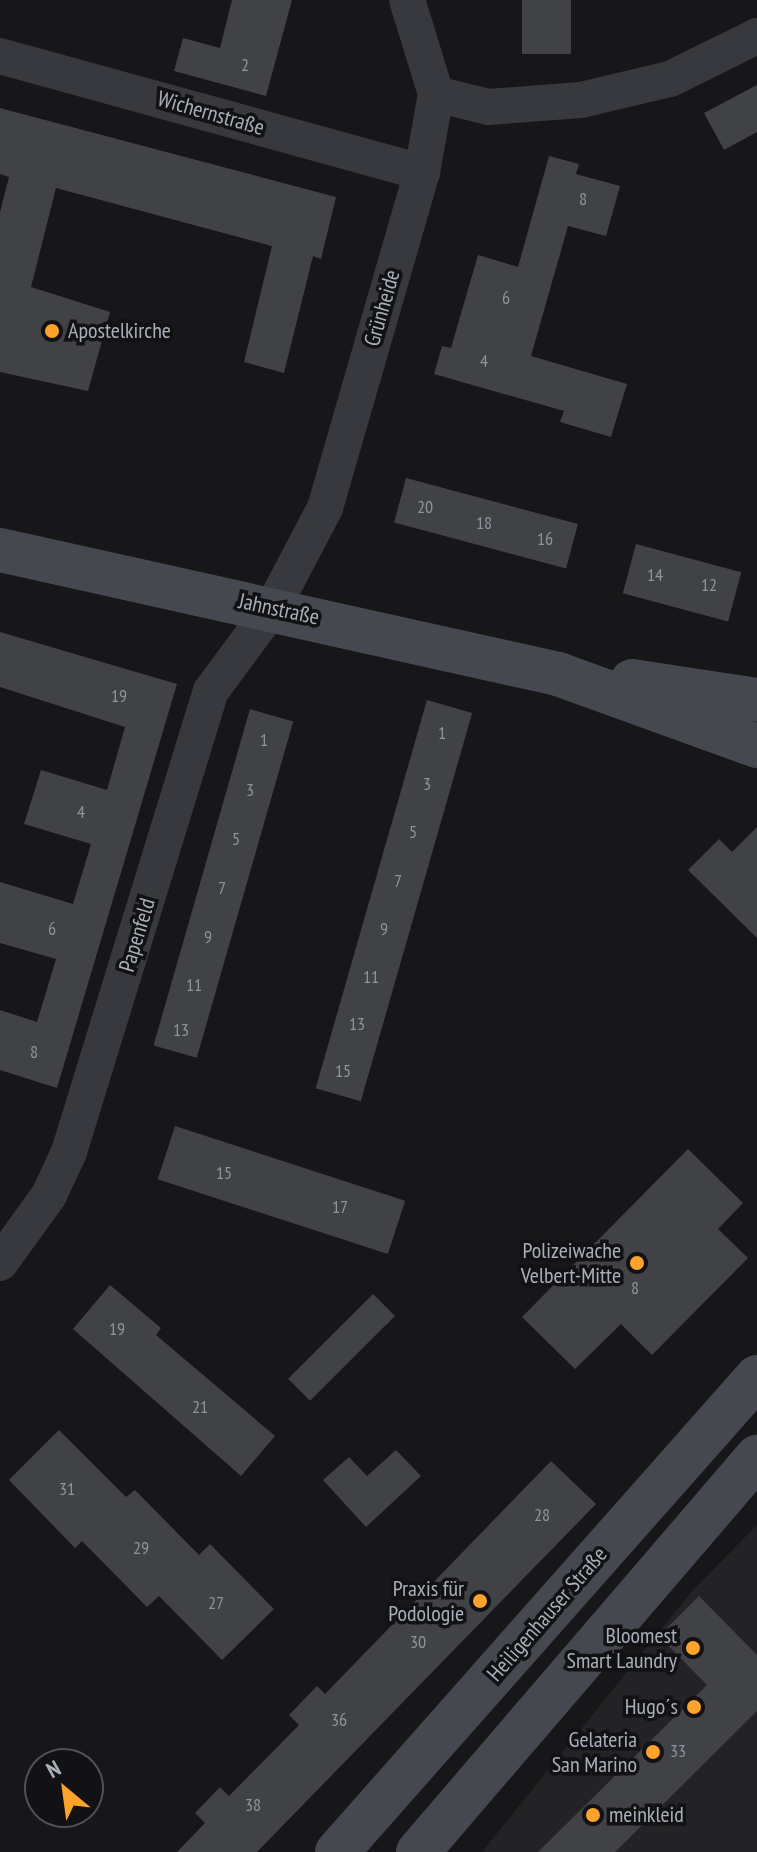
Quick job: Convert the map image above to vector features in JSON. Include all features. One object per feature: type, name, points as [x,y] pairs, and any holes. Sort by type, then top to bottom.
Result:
[{"type":"main road","name":"Jahnstraße","points":[[0,550],[273,607],[558,674],[757,700]]},
{"type":"main road","name":"Jahnstraße","points":[[558,674],[757,746]]},
{"type":"main road","name":"Heiligenhauser Straße","points":[[337,1852],[757,1377]]},
{"type":"main road","points":[[418,1852],[757,1457]]},
{"type":"street","name":"Grünheide","points":[[273,607],[316,534],[422,172],[436,94],[407,0]]},
{"type":"street","points":[[436,94],[488,107],[581,100],[670,79],[757,36]]},
{"type":"street","name":"Wichernstraße","points":[[0,56],[422,172]]},
{"type":"street","name":"Papenfeld","points":[[0,1263],[49,1195],[69,1152],[211,691],[273,607]]},
{"type":"shaded area","points":[[757,1525],[757,1852],[482,1852],[692,1591]]},
{"type":"building","points":[[232,0],[292,0],[266,96],[174,71],[183,38],[220,48]]},
{"type":"building","points":[[522,0],[571,0],[571,54],[522,54]]},
{"type":"building","points":[[757,85],[757,132],[724,150],[704,113]]},
{"type":"building","points":[[0,108],[336,197],[321,259],[313,256],[284,373],[244,362],[272,246],[56,188],[31,287],[110,312],[88,391],[0,372],[0,212],[9,177],[0,174]]},
{"type":"building","points":[[549,156],[579,164],[576,174],[620,186],[606,236],[568,226],[531,356],[627,384],[611,437],[560,422],[564,411],[434,374],[442,346],[451,348],[478,255],[518,267]]},
{"type":"building","points":[[406,478],[578,524],[566,569],[394,522]]},
{"type":"building","points":[[636,544],[741,572],[728,621],[623,593]]},
{"type":"building","points":[[0,632],[177,684],[57,1088],[0,1070],[0,1010],[37,1022],[56,959],[0,943],[0,882],[73,904],[91,844],[24,824],[41,770],[107,790],[125,727],[0,687]]},
{"type":"building","points":[[427,700],[472,713],[361,1101],[316,1088]]},
{"type":"building","points":[[250,709],[293,721],[197,1058],[154,1045]]},
{"type":"building","points":[[757,827],[757,938],[688,870],[719,839],[732,852]]},
{"type":"building","points":[[175,1126],[405,1201],[388,1254],[158,1179]]},
{"type":"building","points":[[688,1149],[743,1203],[718,1229],[748,1258],[652,1355],[621,1324],[575,1369],[522,1317]]},
{"type":"building","points":[[110,1285],[161,1328],[156,1335],[275,1436],[241,1476],[73,1329]]},
{"type":"building","points":[[373,1294],[395,1316],[310,1401],[288,1379]]},
{"type":"building","points":[[59,1430],[126,1497],[135,1490],[199,1555],[210,1544],[274,1609],[222,1660],[159,1596],[147,1607],[82,1541],[75,1548],[9,1480]]},
{"type":"building","points":[[396,1450],[421,1476],[366,1527],[323,1480],[349,1457],[367,1476]]},
{"type":"building","points":[[551,1461],[596,1504],[257,1852],[177,1852],[205,1823],[195,1813],[220,1787],[229,1796],[299,1725],[289,1715],[317,1686],[325,1694]]},
{"type":"building","points":[[699,1596],[757,1655],[757,1711],[615,1852],[538,1852],[707,1685],[659,1636]]},
{"type":"place","name":"Apostelkirche","points":[[52,331]]},
{"type":"place","name":"Polizeiwache Velbert-Mitte","points":[[637,1263]]},
{"type":"place","name":"Praxis für Podologie","points":[[480,1601]]},
{"type":"place","name":"Bloomest Smart Laundry","points":[[693,1648]]},
{"type":"place","name":"Hugo´s","points":[[694,1707]]},
{"type":"place","name":"Gelateria San Marino","points":[[653,1752]]},
{"type":"place","name":"meinkleid","points":[[593,1815]]}]
